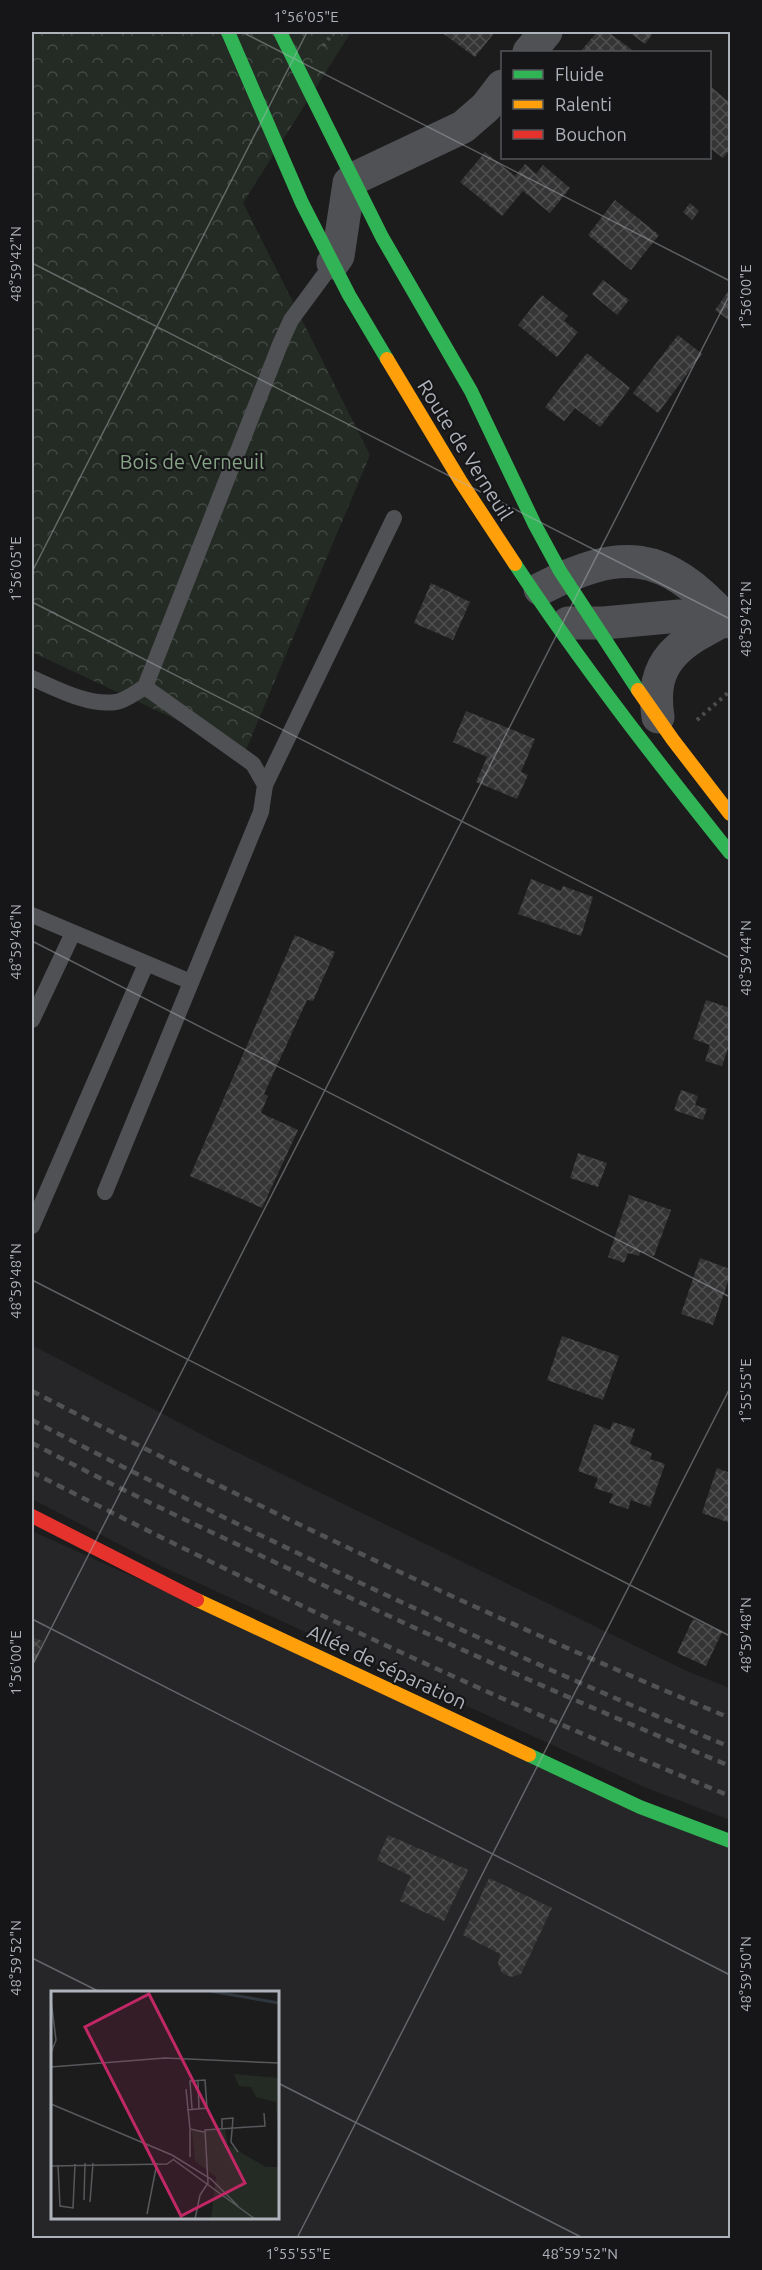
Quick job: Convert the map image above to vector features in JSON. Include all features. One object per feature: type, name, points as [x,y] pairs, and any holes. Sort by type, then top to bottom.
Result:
[{"type":"main road","name":"Route de Verneuil","points":[[228,32],[302,203],[333,263],[372,336],[461,482],[554,623],[652,756],[730,853]]},
{"type":"main road","name":"Route de Verneuil","points":[[280,32],[382,237],[471,391],[535,525],[564,577],[592,623],[730,814]]},
{"type":"main road","name":"Allée de séparation","points":[[32,1516],[155,1580],[629,1802],[730,1841]]},
{"type":"street","points":[[530,51],[546,32]]},
{"type":"street","points":[[333,263],[338,256],[347,188],[353,179],[463,127],[486,107],[501,87]]},
{"type":"street","points":[[534,593],[564,577],[625,560],[651,563],[680,578],[704,595],[728,621]]},
{"type":"street","points":[[554,623],[592,623],[679,616],[728,621]]},
{"type":"street","points":[[658,717],[655,700],[661,670],[675,649],[694,636],[728,621]]},
{"type":"lane","points":[[32,678],[62,692],[97,702],[118,702],[145,687],[281,342],[291,320],[333,263]]},
{"type":"lane","points":[[105,1192],[261,812],[265,785],[394,518]]},
{"type":"lane","points":[[145,687],[253,764],[265,785]]},
{"type":"lane","points":[[32,915],[191,982]]},
{"type":"lane","points":[[32,1020],[73,933]]},
{"type":"lane","points":[[32,1226],[146,964]]},
{"type":"path","points":[[321,49],[334,32]]},
{"type":"path","points":[[691,726],[730,691]]},
{"type":"shaded area","points":[[32,1345],[216,1442],[689,1672],[730,1688],[730,1820],[644,1787],[161,1566],[32,1499]]},
{"type":"shaded area","points":[[32,1531],[730,1846],[730,2238],[32,2238]]},
{"type":"green space","name":"Bois de Verneuil","points":[[32,32],[351,32],[243,203],[370,455],[245,752],[32,652]]},
{"type":"building","points":[[441,32],[495,32],[475,57]]},
{"type":"building","points":[[597,32],[608,32],[634,51],[581,51]]},
{"type":"building","points":[[629,32],[654,32],[645,44]]},
{"type":"building","points":[[711,87],[730,103],[730,149],[723,158],[711,149]]},
{"type":"building","points":[[485,152],[515,176],[525,164],[536,174],[543,165],[570,188],[550,213],[523,191],[502,216],[460,182]]},
{"type":"building","points":[[615,200],[659,235],[631,270],[588,235]]},
{"type":"building","points":[[690,203],[699,211],[692,220],[683,212]]},
{"type":"building","points":[[603,280],[629,300],[617,315],[592,294]]},
{"type":"building","points":[[730,289],[730,321],[715,310]]},
{"type":"building","points":[[542,295],[568,316],[564,321],[578,332],[557,357],[518,325]]},
{"type":"building","points":[[678,335],[702,354],[658,413],[633,393]]},
{"type":"building","points":[[587,353],[630,388],[600,427],[575,408],[564,421],[545,407]]},
{"type":"building","points":[[431,583],[470,602],[453,640],[414,623]]},
{"type":"building","points":[[466,711],[535,739],[521,772],[528,775],[517,799],[476,782],[487,757],[453,742]]},
{"type":"building","points":[[531,879],[561,891],[563,886],[593,897],[581,936],[518,914]]},
{"type":"building","points":[[295,935],[335,952],[313,1001],[307,1000],[264,1094],[268,1096],[261,1113],[298,1130],[262,1208],[190,1176]]},
{"type":"building","points":[[706,1000],[730,1008],[730,1042],[722,1066],[705,1061],[710,1045],[693,1039]]},
{"type":"building","points":[[681,1090],[698,1096],[695,1105],[707,1109],[703,1120],[674,1110]]},
{"type":"building","points":[[578,1153],[607,1163],[598,1187],[570,1178]]},
{"type":"building","points":[[629,1195],[671,1210],[654,1256],[640,1252],[639,1256],[628,1253],[624,1263],[608,1257]]},
{"type":"building","points":[[700,1258],[730,1269],[730,1276],[713,1325],[681,1314]]},
{"type":"building","points":[[562,1336],[619,1356],[603,1400],[547,1380]]},
{"type":"building","points":[[613,1422],[635,1429],[630,1444],[652,1453],[650,1459],[665,1464],[650,1507],[631,1500],[628,1509],[609,1503],[613,1494],[594,1488],[598,1478],[578,1471],[594,1424],[610,1430]]},
{"type":"building","points":[[717,1468],[730,1473],[730,1523],[702,1513]]},
{"type":"building","points":[[693,1619],[722,1632],[706,1666],[677,1653]]},
{"type":"building","points":[[32,1637],[43,1641],[32,1668]]},
{"type":"building","points":[[388,1835],[468,1870],[444,1921],[400,1901],[411,1876],[377,1860]]},
{"type":"building","points":[[489,1878],[552,1908],[521,1974],[511,1977],[502,1973],[498,1964],[500,1954],[463,1935]]},
{"type":"railway","points":[[32,1391],[378,1562],[553,1642],[730,1718]]},
{"type":"railway","points":[[32,1420],[378,1591],[553,1671],[730,1747]]},
{"type":"railway","points":[[32,1443],[175,1515],[422,1631],[730,1766]]},
{"type":"railway","points":[[32,1472],[378,1642],[553,1721],[730,1796]]},
{"type":"traffic: fast","points":[[228,32],[302,203],[349,295],[387,359]]},
{"type":"traffic: fast","points":[[280,32],[382,237],[471,391],[535,525],[560,571],[638,690]]},
{"type":"traffic: fast","points":[[515,564],[619,711],[730,853]]},
{"type":"traffic: fast","points":[[529,1755],[640,1807],[730,1841]]},
{"type":"traffic: slow","points":[[387,359],[461,482],[515,564]]},
{"type":"traffic: slow","points":[[638,690],[730,814]]},
{"type":"traffic: slow","points":[[197,1600],[529,1755]]},
{"type":"traffic: jam","points":[[32,1516],[197,1600]]}]
